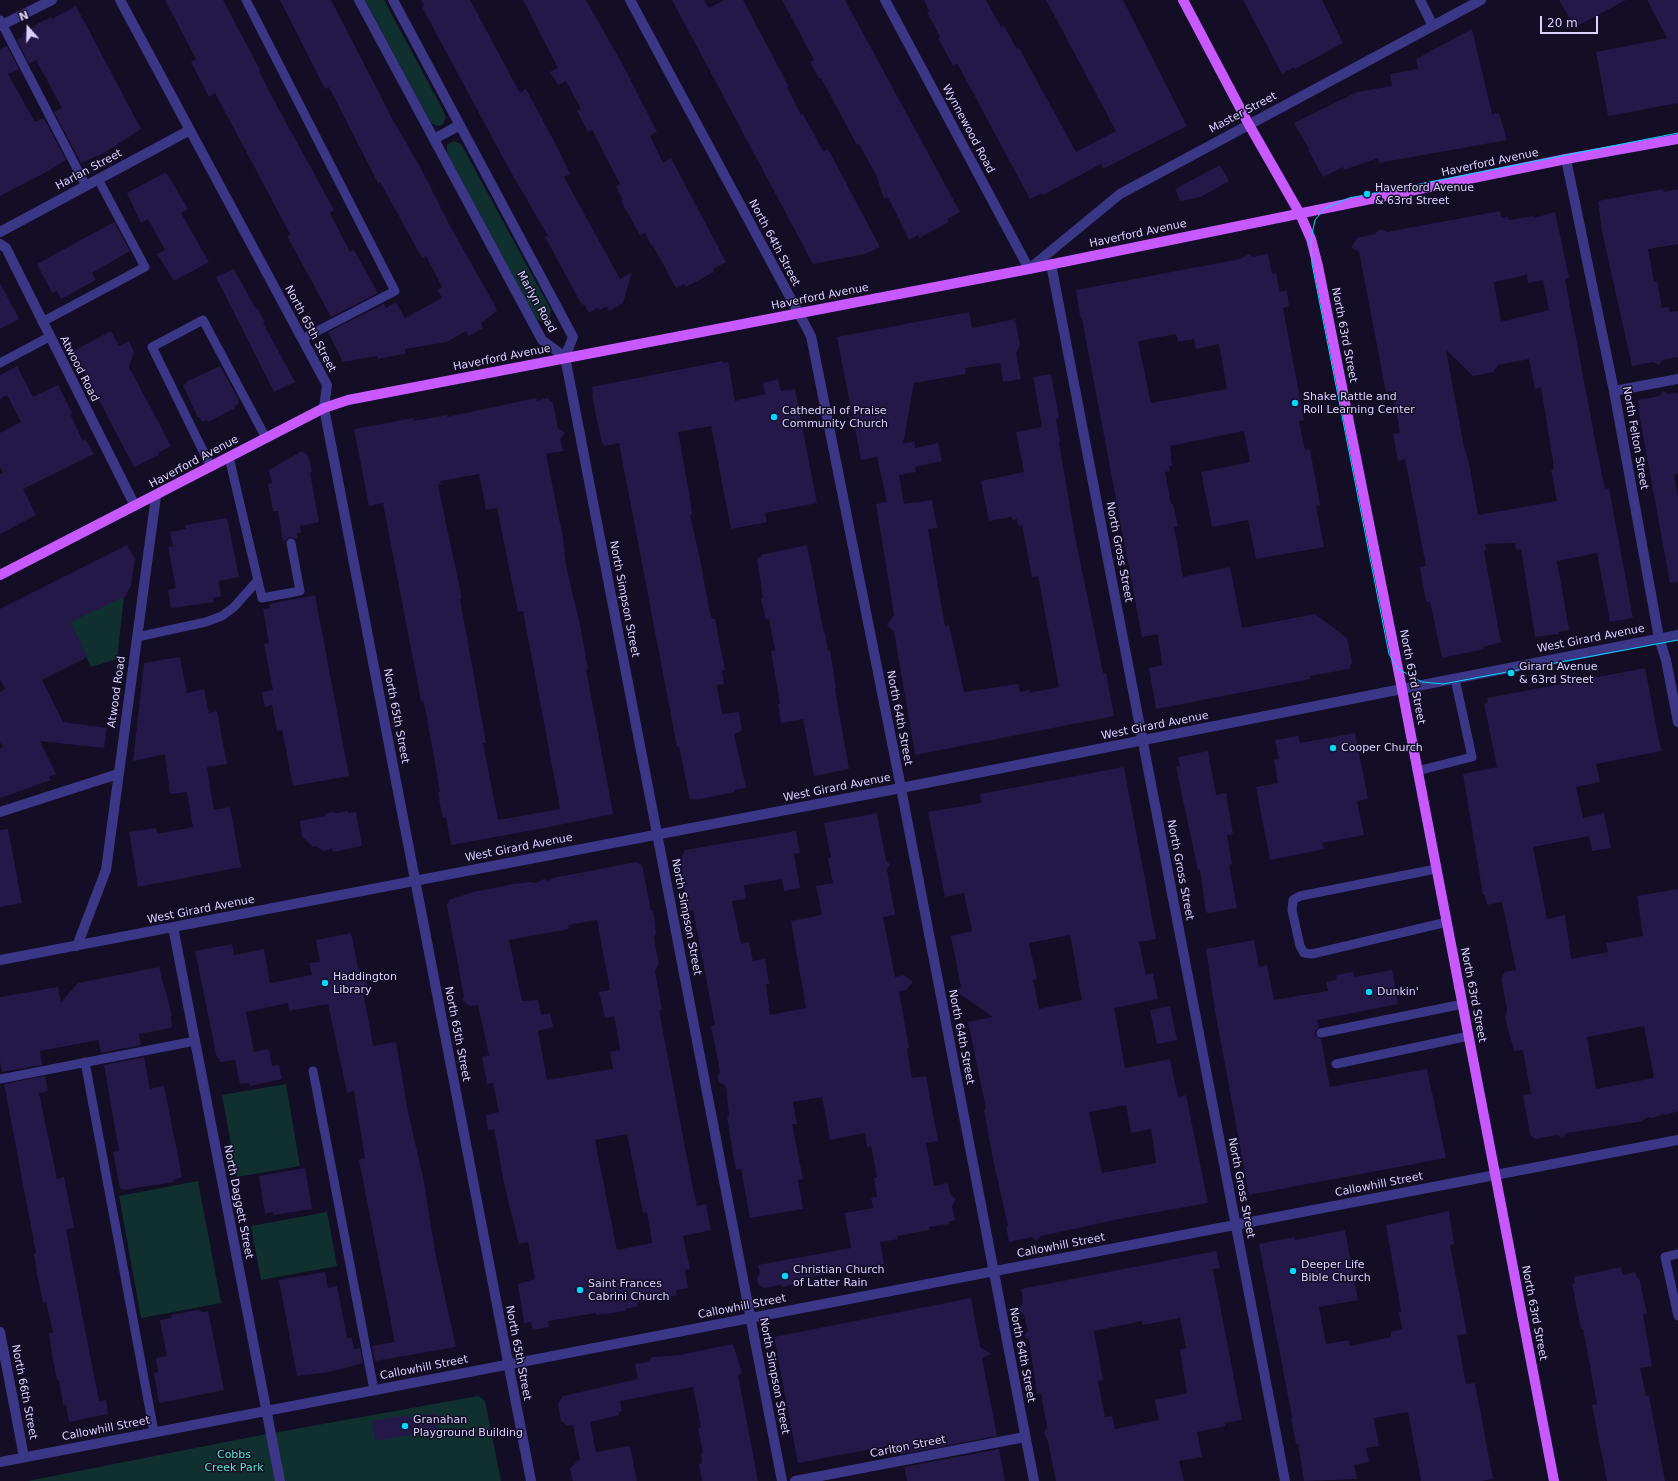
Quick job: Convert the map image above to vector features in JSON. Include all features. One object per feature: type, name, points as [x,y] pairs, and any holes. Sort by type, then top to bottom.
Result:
[{"type":"main road","name":"North 63rd Street","points":[[1183,0],[1248,123],[1300,214],[1311,239],[1318,266],[1402,689],[1554,1481]]},
{"type":"main road","name":"Haverford Avenue","points":[[0,575],[156,496],[324,408],[348,400],[565,357],[1029,269],[1566,159],[1678,138]]},
{"type":"street","points":[[1,24],[52,0]]},
{"type":"street","name":"North 65th Street","points":[[120,0],[327,385],[324,408],[531,1481]]},
{"type":"street","name":"Marlyn Road","points":[[359,0],[542,340],[565,357],[574,337],[393,0]]},
{"type":"street","name":"North 64th Street","points":[[630,0],[798,313],[812,336],[901,788],[1034,1481]]},
{"type":"street","name":"Wynnewood Road","points":[[886,0],[1029,269]]},
{"type":"street","points":[[1420,0],[1434,26]]},
{"type":"street","name":"Master Street","points":[[1029,269],[1120,194],[1248,123],[1481,0]]},
{"type":"street","points":[[434,139],[460,125]]},
{"type":"street","name":"Harlan Street","points":[[0,232],[190,130]]},
{"type":"street","name":"North Felton Street","points":[[1566,159],[1614,391],[1659,638],[1666,660],[1678,722]]},
{"type":"street","name":"Atwood Road","points":[[0,244],[6,248],[49,337],[135,506]]},
{"type":"street","name":"North Gross Street","points":[[1051,264],[1285,1481]]},
{"type":"street","name":"North Simpson Street","points":[[565,357],[782,1481]]},
{"type":"street","points":[[1614,391],[1678,379]]},
{"type":"street","name":"Atwood Road","points":[[118,774],[156,496]]},
{"type":"street","name":"West Girard Avenue","points":[[0,960],[901,788],[1678,635]]},
{"type":"street","points":[[0,812],[118,774],[106,870],[77,946]]},
{"type":"street","name":"North Daggett Street","points":[[173,927],[280,1481]]},
{"type":"street","name":"Callowhill Street","points":[[0,1462],[1678,1140]]},
{"type":"street","name":"North 66th Street","points":[[0,1332],[24,1457]]},
{"type":"street","name":"Carlton Street","points":[[795,1481],[1025,1437]]},
{"type":"lane","points":[[246,0],[395,291],[302,339]]},
{"type":"lane","points":[[1,24],[86,186]]},
{"type":"lane","points":[[42,322],[145,267],[98,179]]},
{"type":"lane","points":[[211,466],[152,347],[203,320],[266,438]]},
{"type":"lane","points":[[0,363],[49,337]]},
{"type":"lane","points":[[229,457],[262,598],[300,591],[291,543]]},
{"type":"lane","points":[[137,637],[206,622],[222,616],[234,608],[258,580]]},
{"type":"lane","points":[[1417,771],[1472,757],[1455,679]]},
{"type":"lane","points":[[1436,869],[1300,896],[1293,900],[1292,910],[1300,946],[1304,953],[1312,954],[1447,922]]},
{"type":"lane","points":[[1321,1033],[1462,1004]]},
{"type":"lane","points":[[1336,1064],[1469,1036]]},
{"type":"lane","points":[[0,1079],[195,1041]]},
{"type":"lane","points":[[85,1062],[154,1432]]},
{"type":"lane","points":[[313,1071],[374,1390]]},
{"type":"lane","points":[[1678,1254],[1665,1257],[1678,1316]]},
{"type":"green space","points":[[365,0],[384,0],[445,114],[446,118],[442,125],[438,126],[431,123]]},
{"type":"green space","points":[[454,141],[461,144],[551,310],[550,318],[547,321],[543,322],[536,319],[447,153],[447,145]]},
{"type":"green space","points":[[124,596],[117,659],[91,667],[70,622]]},
{"type":"green space","points":[[286,1084],[300,1166],[237,1177],[222,1095]]},
{"type":"green space","points":[[198,1181],[221,1303],[141,1318],[119,1196]]},
{"type":"green space","points":[[327,1212],[337,1266],[261,1280],[251,1226]]},
{"type":"green space","name":"Cobbs Creek Park","points":[[478,1396],[485,1401],[501,1481],[28,1481],[251,1437]]},
{"type":"building","points":[[165,0],[223,0],[260,70],[259,71],[270,93],[334,210],[330,213],[350,252],[354,250],[378,293],[331,317],[287,236],[290,234],[215,93],[209,97],[191,62],[196,59]]},
{"type":"building","points":[[280,0],[331,0],[393,120],[423,172],[450,226],[493,302],[497,311],[481,323],[483,328],[469,336],[466,331],[447,342],[405,349],[405,354],[377,359],[377,356],[343,362],[328,332],[384,304],[386,308],[396,302],[405,318],[442,298],[438,290],[442,287],[426,256],[422,258],[380,182],[378,183],[329,87],[325,89]]},
{"type":"building","points":[[421,0],[470,0],[520,93],[526,89],[570,174],[564,177],[620,279],[632,272],[623,303],[609,311],[607,306],[600,310],[597,308],[589,313],[584,304],[582,305],[545,237],[548,236],[508,167],[422,7],[424,5]]},
{"type":"building","points":[[523,0],[586,0],[624,67],[657,132],[650,136],[663,163],[671,158],[726,262],[713,269],[714,272],[686,287],[684,284],[676,288],[652,244],[651,245],[645,233],[640,235],[621,201],[623,200],[616,187],[620,184],[592,130],[588,132],[577,111],[581,109],[566,81],[558,85],[550,72],[558,68]]},
{"type":"building","points":[[672,0],[704,0],[709,8],[724,0],[743,0],[789,87],[787,87],[801,115],[803,114],[823,151],[828,149],[880,247],[865,254],[813,264]]},
{"type":"building","points":[[782,0],[845,0],[960,212],[947,219],[949,222],[919,238],[918,235],[909,240],[889,199],[887,197],[884,199],[876,175],[859,144],[857,145],[821,78],[819,79],[810,62],[814,60]]},
{"type":"building","points":[[924,0],[986,0],[1001,27],[1004,26],[1017,49],[1019,48],[1076,152],[1116,131],[1046,0],[1123,0],[1187,126],[1103,169],[1101,164],[1043,195],[1042,193],[1030,199],[957,63],[953,66],[938,38],[940,37],[927,12],[929,11]]},
{"type":"building","points":[[1243,0],[1322,0],[1343,43],[1295,69],[1294,67],[1282,74]]},
{"type":"building","points":[[1559,0],[1626,0],[1575,27]]},
{"type":"building","points":[[1647,0],[1678,0],[1678,103],[1608,116],[1596,52],[1667,38]]},
{"type":"building","points":[[76,6],[141,129],[104,153],[81,163],[54,112],[62,108],[36,60],[29,64],[17,40],[24,36],[22,34],[39,23],[51,17],[52,19]]},
{"type":"building","points":[[1472,29],[1492,114],[1499,113],[1507,140],[1379,163],[1378,158],[1344,170],[1343,167],[1323,177],[1294,123],[1357,92],[1392,86],[1390,74],[1418,69],[1416,59]]},
{"type":"building","points":[[7,46],[19,69],[8,74],[35,122],[44,118],[66,160],[0,196],[0,49]]},
{"type":"building","points":[[1220,165],[1229,181],[1201,197],[1180,201],[1175,189]]},
{"type":"building","points":[[166,172],[188,209],[181,213],[209,262],[174,281],[157,254],[165,250],[148,219],[141,223],[127,193]]},
{"type":"building","points":[[1663,189],[1664,192],[1678,189],[1678,244],[1648,249],[1654,282],[1657,281],[1662,308],[1669,307],[1670,312],[1678,311],[1678,357],[1662,360],[1659,365],[1653,362],[1632,366],[1602,232],[1598,201]]},
{"type":"building","points":[[1500,211],[1501,218],[1508,217],[1509,220],[1534,216],[1534,218],[1555,212],[1569,278],[1565,279],[1596,445],[1605,489],[1609,488],[1633,618],[1610,622],[1597,553],[1557,561],[1569,630],[1558,632],[1559,634],[1535,637],[1521,549],[1516,550],[1515,543],[1485,544],[1486,550],[1484,551],[1501,642],[1483,647],[1484,649],[1442,658],[1430,602],[1426,602],[1420,567],[1426,566],[1405,459],[1398,461],[1393,434],[1400,433],[1392,391],[1386,392],[1359,252],[1351,247],[1357,238],[1375,234],[1380,229],[1387,232]],"holes":[[[1527,275],[1528,283],[1543,280],[1549,310],[1501,322],[1494,282]],[[1446,350],[1473,376],[1494,372],[1498,365],[1529,359],[1535,389],[1541,387],[1553,461],[1553,470],[1551,470],[1557,501],[1478,515]]]},
{"type":"building","points":[[114,222],[130,251],[92,273],[96,280],[61,299],[57,291],[52,293],[37,264]]},
{"type":"building","points":[[1249,254],[1253,257],[1268,254],[1272,274],[1276,273],[1280,292],[1287,291],[1289,306],[1283,308],[1304,420],[1299,421],[1305,450],[1310,449],[1320,505],[1316,506],[1324,547],[1256,559],[1248,520],[1212,527],[1201,472],[1250,462],[1244,431],[1170,446],[1172,466],[1169,466],[1170,471],[1165,472],[1171,504],[1173,504],[1178,526],[1174,527],[1183,577],[1230,567],[1242,628],[1315,614],[1347,638],[1352,662],[1349,669],[1310,676],[1311,679],[1156,709],[1149,668],[1162,665],[1158,634],[1142,637],[1076,290],[1240,259]],"holes":[[[1176,334],[1178,342],[1194,339],[1196,349],[1219,344],[1227,389],[1151,403],[1138,341]]]},
{"type":"building","points":[[234,269],[256,309],[257,308],[265,322],[263,323],[295,382],[274,392],[216,277]]},
{"type":"building","points":[[0,283],[19,319],[0,329]]},
{"type":"building","points":[[969,312],[972,328],[1015,319],[1020,345],[1016,354],[1021,379],[1003,382],[1000,363],[965,368],[966,374],[914,383],[903,444],[914,441],[915,448],[938,443],[942,461],[915,467],[916,472],[899,475],[904,504],[932,500],[937,528],[928,529],[945,626],[949,625],[964,692],[1018,684],[1020,692],[1029,690],[1029,693],[1059,687],[1038,576],[1032,577],[1022,525],[1018,526],[1017,519],[1012,520],[1012,517],[989,521],[981,481],[1024,472],[1016,432],[1042,427],[1033,377],[1051,374],[1059,418],[1056,419],[1059,443],[1075,536],[1103,673],[1106,673],[1114,716],[915,755],[894,632],[887,625],[894,615],[876,504],[887,502],[877,457],[861,460],[837,337]]},
{"type":"building","points":[[111,331],[119,346],[129,341],[134,352],[129,367],[171,446],[158,453],[159,455],[134,467],[73,351]]},
{"type":"building","points":[[723,361],[723,363],[728,362],[735,401],[765,394],[763,383],[778,379],[781,391],[795,389],[817,503],[765,513],[767,522],[731,529],[711,426],[678,432],[690,498],[692,515],[690,515],[701,563],[709,609],[712,619],[715,619],[725,670],[722,671],[724,684],[717,685],[722,714],[739,712],[742,731],[734,734],[746,788],[734,790],[735,792],[690,800],[679,747],[677,747],[619,443],[604,446],[603,443],[602,444],[592,396],[592,387]]},
{"type":"building","points":[[17,366],[33,397],[58,385],[72,413],[70,414],[83,441],[86,440],[94,454],[23,489],[36,515],[0,534],[0,474],[3,473],[0,467],[0,433],[21,422],[7,395],[0,399],[0,375]]},
{"type":"building","points":[[220,366],[238,398],[239,403],[234,406],[235,408],[208,422],[207,420],[202,422],[199,417],[198,418],[183,385],[187,383],[186,382]]},
{"type":"building","points":[[1663,391],[1669,394],[1678,393],[1678,474],[1674,475],[1678,496],[1678,582],[1670,583],[1638,408],[1640,408],[1638,400],[1660,396]]},
{"type":"building","points":[[536,398],[537,401],[547,398],[553,403],[558,429],[565,433],[560,439],[563,451],[546,454],[563,538],[566,565],[581,630],[588,669],[586,669],[613,814],[451,845],[446,817],[443,818],[440,805],[438,792],[440,792],[426,713],[423,700],[421,701],[383,503],[369,506],[354,429],[413,418],[414,421],[447,415],[447,417]],"holes":[[[479,474],[486,510],[497,508],[518,612],[523,611],[560,809],[498,820],[483,743],[486,743],[460,599],[462,599],[438,485],[441,484],[440,481]]]},
{"type":"building","points":[[302,451],[309,457],[312,472],[310,473],[319,522],[300,526],[301,533],[297,533],[298,539],[290,537],[283,542],[278,511],[273,511],[268,484],[272,483],[269,470]]},
{"type":"building","points":[[227,518],[239,577],[219,581],[221,596],[213,598],[214,602],[171,608],[168,590],[176,588],[168,547],[173,546],[170,532],[186,529],[185,525]]},
{"type":"building","points":[[127,545],[135,559],[131,586],[126,596],[70,622],[88,657],[42,680],[63,722],[107,728],[104,748],[40,741],[56,774],[49,777],[51,780],[0,798],[0,748],[3,747],[0,742],[0,692],[5,689],[0,679],[0,609]]},
{"type":"building","points":[[807,545],[828,651],[830,650],[835,689],[849,769],[814,776],[803,719],[781,723],[778,704],[780,704],[771,651],[775,650],[769,619],[766,619],[761,599],[763,598],[757,558],[761,557],[761,555]]},
{"type":"building","points":[[315,595],[349,776],[293,786],[282,730],[277,731],[272,705],[265,707],[262,692],[273,690],[264,644],[269,643],[263,609],[270,608],[269,604]]},
{"type":"building","points":[[180,657],[187,693],[204,689],[209,713],[217,711],[227,764],[207,767],[210,788],[214,810],[230,807],[241,867],[138,887],[129,832],[156,828],[157,834],[193,827],[187,792],[170,794],[165,754],[133,761],[144,663]]},
{"type":"building","points":[[1645,668],[1661,751],[1596,764],[1600,782],[1576,787],[1583,818],[1604,813],[1611,848],[1592,851],[1589,836],[1533,847],[1547,919],[1565,915],[1571,959],[1608,952],[1606,943],[1643,936],[1637,896],[1678,889],[1678,1111],[1653,1118],[1649,1117],[1639,1122],[1567,1133],[1562,1138],[1557,1135],[1536,1139],[1530,1135],[1523,1095],[1531,1094],[1523,1050],[1514,1051],[1505,1018],[1507,1010],[1501,978],[1505,972],[1516,970],[1502,902],[1487,905],[1485,895],[1483,895],[1463,774],[1497,767],[1484,704],[1488,703],[1487,698]],"holes":[[[1644,1026],[1654,1078],[1596,1089],[1587,1037]]]},
{"type":"building","points":[[1355,733],[1368,799],[1357,801],[1364,835],[1322,843],[1324,849],[1270,860],[1256,787],[1278,783],[1274,760],[1279,759],[1275,740],[1298,736],[1300,743]]},
{"type":"building","points":[[1208,751],[1216,795],[1226,793],[1233,834],[1227,835],[1232,864],[1229,865],[1237,908],[1208,913],[1206,912],[1200,870],[1198,870],[1176,767],[1180,766],[1178,757]]},
{"type":"building","points":[[1124,767],[1156,939],[1139,942],[1146,975],[1153,973],[1158,999],[1114,1008],[1125,1068],[1170,1059],[1178,1097],[1186,1095],[1208,1203],[1124,1218],[1041,1236],[1037,1241],[1032,1237],[1009,1242],[1006,1226],[1008,1226],[993,1160],[984,1110],[986,1109],[968,1022],[993,1017],[957,992],[961,987],[951,936],[972,931],[964,893],[945,897],[928,812],[981,803],[980,794]],"holes":[[[1070,935],[1082,1000],[1039,1009],[1033,980],[1037,979],[1029,943]],[[1126,1105],[1131,1133],[1151,1129],[1156,1163],[1102,1173],[1089,1112]]]},
{"type":"building","points":[[348,811],[348,813],[356,812],[362,846],[333,852],[332,849],[323,851],[316,846],[313,847],[302,836],[300,821],[325,816],[327,813]]},
{"type":"building","points":[[877,813],[886,861],[890,864],[887,870],[895,915],[883,917],[895,977],[904,975],[913,982],[906,990],[899,991],[909,1048],[907,1049],[912,1078],[926,1076],[938,1141],[926,1143],[934,1186],[948,1183],[950,1194],[956,1199],[952,1206],[955,1220],[948,1222],[949,1224],[929,1227],[929,1230],[897,1236],[898,1239],[880,1242],[884,1264],[805,1278],[806,1280],[783,1287],[781,1285],[764,1288],[758,1284],[757,1278],[760,1274],[758,1265],[851,1248],[845,1213],[873,1208],[871,1198],[877,1197],[874,1178],[877,1177],[871,1146],[867,1147],[865,1133],[830,1140],[822,1097],[793,1102],[797,1124],[792,1124],[803,1179],[798,1180],[803,1209],[750,1218],[741,1169],[736,1170],[732,1148],[727,1116],[729,1116],[726,1086],[719,1082],[717,1075],[720,1072],[711,1026],[715,1025],[693,910],[687,911],[681,858],[685,850],[796,831],[800,853],[794,854],[800,888],[784,891],[782,879],[744,885],[746,899],[732,901],[741,944],[749,942],[753,961],[765,959],[769,984],[766,984],[770,1015],[806,1008],[791,921],[822,915],[816,886],[833,883],[828,858],[831,857],[824,823]]},
{"type":"building","points":[[8,829],[22,903],[0,907],[0,830]]},
{"type":"building","points":[[636,862],[642,865],[651,911],[653,910],[656,933],[654,938],[659,964],[655,971],[662,1010],[659,1010],[697,1206],[706,1204],[711,1230],[683,1236],[690,1269],[685,1270],[688,1288],[676,1290],[677,1295],[637,1303],[638,1306],[625,1309],[626,1311],[596,1315],[596,1313],[548,1321],[549,1327],[533,1330],[531,1322],[524,1323],[518,1284],[535,1279],[528,1242],[519,1244],[505,1188],[494,1129],[488,1130],[486,1115],[499,1112],[493,1083],[487,1084],[482,1057],[489,1055],[478,1005],[470,1006],[462,1000],[464,997],[447,906],[449,900],[473,892],[513,884],[531,882],[536,883],[544,879],[549,881],[553,878]],"holes":[[[597,920],[610,990],[599,992],[605,1018],[614,1016],[620,1050],[610,1052],[613,1069],[547,1080],[538,1031],[553,1027],[550,1013],[541,1015],[538,1000],[522,1001],[509,940],[569,929],[568,925]],[[627,1134],[643,1213],[647,1212],[652,1243],[617,1250],[595,1140]]]},
{"type":"building","points":[[351,933],[358,967],[366,978],[367,986],[364,996],[373,1046],[396,1042],[408,1112],[424,1182],[435,1252],[456,1347],[375,1361],[372,1346],[394,1342],[359,1160],[365,1158],[354,1091],[347,1093],[328,1004],[289,1011],[288,1003],[246,1012],[254,1052],[269,1049],[272,1066],[279,1065],[282,1079],[250,1086],[249,1083],[240,1084],[235,1060],[220,1062],[219,1058],[217,1058],[195,951],[232,944],[234,955],[264,949],[270,983],[312,975],[309,963],[320,962],[316,940]]},
{"type":"building","points":[[1254,940],[1259,967],[1267,965],[1274,1000],[1328,991],[1326,982],[1337,980],[1336,975],[1353,972],[1354,977],[1392,970],[1398,1004],[1317,1020],[1319,1028],[1315,1031],[1315,1035],[1321,1039],[1330,1087],[1427,1069],[1446,1158],[1249,1195],[1215,1011],[1206,949]]},
{"type":"building","points":[[159,967],[172,1016],[172,1026],[170,1028],[139,1034],[141,1045],[101,1053],[98,1040],[40,1051],[42,1065],[2,1072],[0,1061],[0,997],[58,987],[61,1002],[78,983]]},
{"type":"building","points":[[1170,1006],[1177,1040],[1157,1044],[1150,1010]]},
{"type":"building","points":[[144,1057],[150,1089],[164,1086],[182,1177],[173,1180],[174,1182],[123,1190],[123,1188],[120,1189],[113,1152],[119,1151],[104,1065]]},
{"type":"building","points":[[45,1076],[48,1091],[39,1093],[57,1179],[64,1177],[74,1228],[66,1229],[99,1401],[106,1400],[108,1414],[69,1422],[66,1405],[63,1405],[59,1380],[57,1380],[52,1356],[49,1333],[53,1333],[46,1302],[43,1303],[37,1274],[34,1254],[36,1253],[4,1084]]},
{"type":"building","points":[[305,1168],[312,1209],[273,1215],[273,1212],[265,1213],[259,1176]]},
{"type":"building","points":[[1449,1211],[1454,1244],[1450,1245],[1467,1334],[1457,1335],[1466,1384],[1475,1383],[1493,1479],[1481,1481],[1421,1481],[1408,1412],[1374,1418],[1379,1446],[1366,1448],[1369,1462],[1354,1465],[1357,1479],[1304,1481],[1259,1244],[1294,1237],[1295,1240],[1345,1230],[1358,1300],[1319,1307],[1326,1344],[1349,1340],[1350,1346],[1391,1337],[1391,1332],[1402,1329],[1399,1312],[1401,1312],[1386,1225]]},
{"type":"building","points":[[1216,1251],[1220,1268],[1213,1269],[1242,1420],[1225,1423],[1225,1426],[1197,1432],[1202,1457],[1179,1461],[1184,1481],[1056,1481],[1048,1442],[1044,1433],[1047,1427],[1041,1394],[1037,1394],[1029,1340],[1024,1336],[1028,1331],[1024,1315],[1019,1310],[1023,1302],[1021,1289]],"holes":[[[1180,1318],[1186,1348],[1180,1350],[1187,1393],[1155,1400],[1159,1420],[1115,1429],[1112,1416],[1105,1417],[1098,1381],[1103,1380],[1094,1331],[1142,1321],[1143,1325]]]},
{"type":"building","points":[[1621,1267],[1623,1275],[1635,1272],[1637,1278],[1639,1278],[1647,1314],[1643,1314],[1652,1366],[1640,1368],[1646,1396],[1649,1396],[1665,1481],[1607,1481],[1592,1405],[1597,1404],[1583,1329],[1581,1329],[1572,1284],[1575,1283],[1574,1277]]},
{"type":"building","points":[[325,1272],[328,1288],[337,1286],[347,1338],[352,1338],[354,1349],[360,1348],[363,1363],[330,1372],[297,1376],[279,1280]]},
{"type":"building","points":[[971,1298],[980,1347],[991,1354],[982,1358],[997,1436],[901,1454],[899,1444],[798,1463],[774,1337]]},
{"type":"building","points":[[198,1310],[203,1312],[208,1311],[224,1390],[159,1403],[154,1373],[158,1372],[156,1358],[167,1356],[160,1320],[172,1318],[171,1315]]},
{"type":"building","points":[[733,1344],[742,1373],[738,1375],[758,1481],[702,1481],[699,1464],[702,1463],[701,1454],[703,1453],[698,1428],[701,1427],[693,1387],[620,1401],[622,1411],[619,1412],[619,1415],[590,1422],[596,1452],[630,1446],[637,1481],[573,1481],[570,1469],[577,1461],[580,1460],[573,1425],[568,1426],[561,1421],[558,1403],[563,1396],[638,1379],[635,1364],[648,1362],[652,1357],[684,1355],[683,1354]]},
{"type":"building","name":"Granahan Playground Building","points":[[435,1413],[438,1430],[375,1441],[372,1421],[408,1415],[408,1418]]},
{"type":"building","points":[[999,1449],[1005,1481],[907,1481],[904,1467]]},
{"type":"tram line","points":[[1678,133],[1349,198],[1324,209],[1315,220],[1311,239],[1312,264],[1389,654],[1398,669],[1422,682],[1443,684],[1678,640]]},
{"type":"place","name":"Haverford Avenue & 63rd Street","points":[[1367,194]]},
{"type":"place","name":"Shake Rattle and Roll Learning Center","points":[[1295,403]]},
{"type":"place","name":"Cathedral of Praise Community Church","points":[[774,417]]},
{"type":"place","name":"Girard Avenue & 63rd Street","points":[[1511,673]]},
{"type":"place","name":"Cooper Church","points":[[1333,748]]},
{"type":"place","name":"Haddington Library","points":[[325,983]]},
{"type":"place","name":"Dunkin'","points":[[1369,992]]},
{"type":"place","name":"Deeper Life Bible Church","points":[[1293,1271]]},
{"type":"place","name":"Christian Church of Latter Rain","points":[[785,1276]]},
{"type":"place","name":"Saint Frances Cabrini Church","points":[[580,1290]]},
{"type":"place","name":"Granahan Playground Building","points":[[405,1426]]}]
